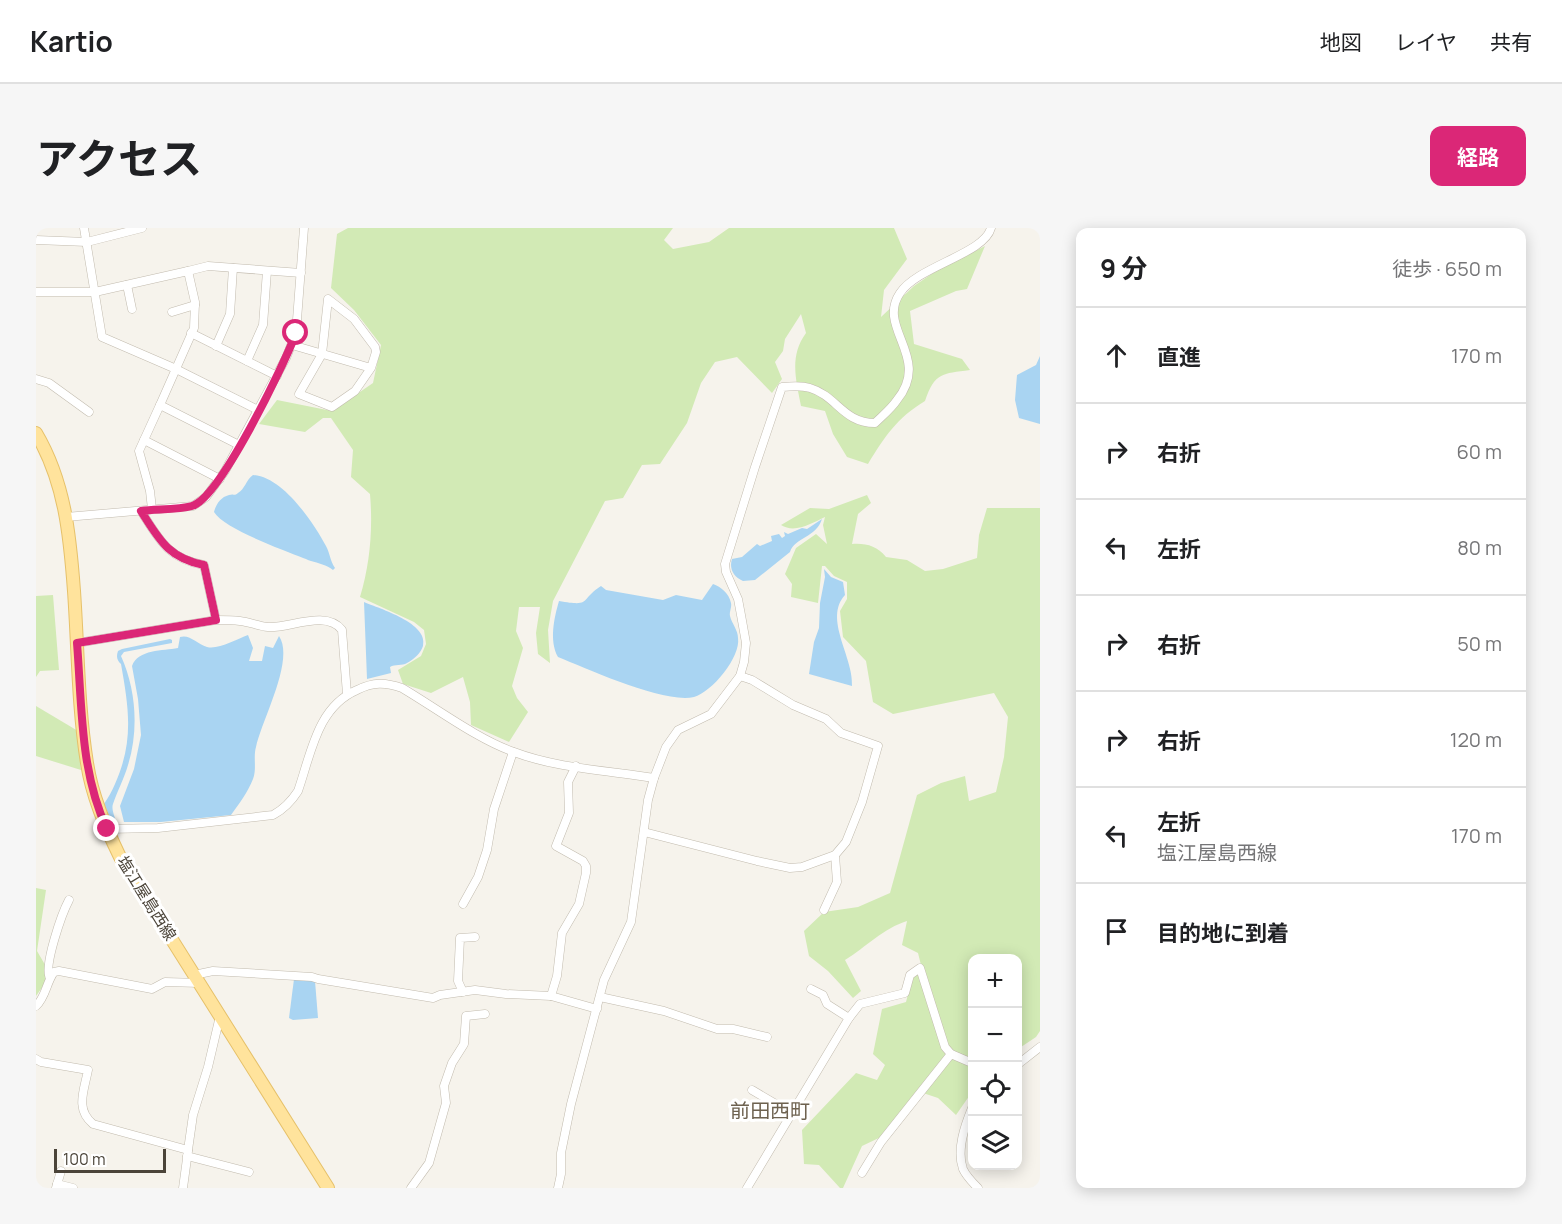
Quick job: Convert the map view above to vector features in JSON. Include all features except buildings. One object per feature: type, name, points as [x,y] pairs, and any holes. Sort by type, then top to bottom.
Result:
[{"type":"main road","name":"塩江屋島西線","points":[[36,433],[53,467],[66,517],[87,765],[93,792],[107,829],[120,857],[328,1188]]},
{"type":"street","points":[[84,228],[102,337],[176,369],[258,410]]},
{"type":"street","points":[[36,240],[87,242],[142,228]]},
{"type":"street","points":[[66,517],[193,506],[206,497],[220,479],[277,376],[296,333],[304,228]]},
{"type":"street","points":[[558,1188],[561,1153],[571,1104],[604,980],[631,922],[648,800],[654,778],[666,747],[678,730],[711,714],[740,676],[744,662],[746,643],[738,599],[726,572],[725,564],[782,387],[811,388],[824,394],[844,413],[858,422],[875,423],[898,400],[908,376],[909,356],[893,319],[893,307],[899,294],[916,277],[977,245],[990,233],[991,228]]},
{"type":"street","points":[[36,292],[95,292],[208,266],[300,273]]},
{"type":"street","points":[[216,346],[230,314],[233,268]]},
{"type":"street","points":[[152,509],[150,491],[139,451],[191,333],[195,305],[188,271]]},
{"type":"street","points":[[247,361],[263,325],[267,271]]},
{"type":"street","points":[[127,285],[132,309]]},
{"type":"street","points":[[328,299],[354,319],[375,347],[376,352],[371,368],[355,391],[332,408],[299,394],[322,354],[328,299]]},
{"type":"street","points":[[172,312],[195,305]]},
{"type":"street","points":[[191,333],[277,376]]},
{"type":"street","points":[[291,345],[371,368]]},
{"type":"street","points":[[36,379],[49,383],[89,412]]},
{"type":"street","points":[[160,405],[239,445]]},
{"type":"street","points":[[144,440],[220,479]]},
{"type":"street","points":[[141,511],[164,546],[184,560],[204,565],[216,620]]},
{"type":"street","points":[[77,643],[216,620],[237,620],[266,627],[322,621],[339,626],[344,637],[347,694]]},
{"type":"street","points":[[644,832],[790,868],[802,867],[835,855],[846,842],[862,802],[878,746],[841,733],[826,719],[793,705],[752,680],[740,676]]},
{"type":"street","points":[[107,829],[158,828],[273,815],[292,801],[298,791],[322,721],[334,704],[347,694],[366,685],[378,683],[396,686],[513,752],[552,762],[654,778]]},
{"type":"street","points":[[463,904],[478,877],[487,850],[494,808],[513,752]]},
{"type":"street","points":[[551,996],[557,976],[562,933],[579,904],[586,873],[583,861],[556,846],[561,828],[569,813],[568,782],[576,766]]},
{"type":"street","points":[[824,910],[837,882],[835,855]]},
{"type":"street","points":[[50,978],[47,973],[48,964],[52,957],[57,926],[69,900]]},
{"type":"street","points":[[462,992],[458,981],[460,938],[475,937]]},
{"type":"street","points":[[747,1188],[849,1018],[860,1004],[905,993],[910,975],[920,968],[945,1047],[951,1054],[970,1062]]},
{"type":"street","points":[[36,1006],[42,1001],[54,972],[60,971],[152,989],[165,982],[197,979],[213,971],[312,977],[318,980],[433,998],[475,990],[551,996],[597,1009]]},
{"type":"street","points":[[811,989],[823,994],[827,1004],[849,1018]]},
{"type":"street","points":[[600,997],[664,1011],[717,1029],[733,1029],[767,1037]]},
{"type":"street","points":[[411,1188],[429,1163],[446,1103],[444,1086],[452,1063],[464,1044],[466,1016],[485,1014]]},
{"type":"street","points":[[183,1188],[193,1115],[208,1067],[220,1016]]},
{"type":"street","points":[[1021,1062],[1040,1047]]},
{"type":"street","points":[[862,1173],[881,1142],[951,1054]]},
{"type":"street","points":[[36,1059],[41,1062],[88,1070],[82,1109],[87,1119],[93,1124],[249,1172]]},
{"type":"street","points":[[752,1090],[791,1113]]},
{"type":"street","points":[[969,1116],[962,1144],[963,1170],[978,1188]]},
{"type":"street","points":[[61,1171],[57,1186],[73,1188]]},
{"type":"green space","points":[[348,228],[673,228],[664,240],[673,249],[709,242],[729,228],[894,228],[907,259],[884,290],[881,317],[914,286],[936,271],[985,246],[967,289],[956,291],[910,311],[914,344],[962,359],[970,370],[946,374],[936,380],[925,401],[892,428],[868,464],[847,457],[833,434],[825,411],[801,406],[795,368],[797,350],[806,333],[801,314],[785,339],[783,351],[775,362],[782,379],[772,393],[737,357],[715,362],[701,383],[687,423],[660,464],[642,465],[623,498],[605,501],[553,601],[548,630],[550,663],[538,654],[536,633],[540,607],[519,607],[516,631],[523,648],[512,686],[517,698],[528,712],[509,742],[471,725],[470,702],[463,677],[431,693],[403,684],[398,670],[421,656],[426,644],[424,630],[414,622],[360,597],[370,546],[370,494],[351,477],[353,450],[331,418],[323,418],[305,432],[259,424],[277,400],[332,411],[373,383],[381,345],[354,310],[331,288],[337,234]]},
{"type":"green space","points":[[867,495],[871,503],[858,514],[852,544],[871,546],[886,557],[907,560],[925,571],[943,569],[977,558],[979,535],[987,508],[1040,508],[1040,1031],[1036,1037],[1022,1046],[1022,954],[968,954],[968,1098],[956,1115],[938,1098],[917,1091],[883,1136],[862,1146],[843,1188],[840,1188],[819,1165],[804,1164],[802,1130],[856,1073],[877,1080],[885,1065],[873,1054],[882,1009],[906,1002],[912,979],[921,965],[918,953],[902,945],[907,921],[899,924],[845,960],[861,991],[853,998],[828,971],[809,956],[804,931],[824,912],[858,907],[890,893],[917,795],[941,783],[965,776],[969,801],[996,792],[1004,757],[1008,717],[994,693],[893,714],[873,702],[866,661],[843,637],[840,611],[847,599],[847,582],[834,576],[825,566],[822,566],[818,603],[791,597],[792,584],[785,574],[796,548],[816,534],[827,544],[823,525],[825,517],[798,528],[781,525],[810,508],[829,509]]},
{"type":"green space","points":[[53,595],[59,670],[40,671],[36,677],[36,596]]},
{"type":"green space","points":[[36,706],[78,731],[81,770],[36,756]]},
{"type":"green space","points":[[36,888],[46,890],[37,951],[51,975],[36,996]]},
{"type":"water","points":[[1040,356],[1040,424],[1019,418],[1015,400],[1017,375],[1036,365]]},
{"type":"water","points":[[253,475],[275,484],[296,502],[326,546],[335,568],[333,570],[244,533],[220,519],[214,512],[221,499],[235,495]]},
{"type":"water","points":[[822,519],[811,534],[796,543],[790,552],[755,580],[743,581],[733,572],[732,559],[742,557],[757,544],[760,546],[772,541],[771,536],[779,534],[782,538],[785,536],[784,532],[788,534],[802,528],[807,529]]},
{"type":"water","points":[[824,569],[831,577],[843,582],[845,595],[839,605],[838,627],[849,663],[852,686],[809,674],[814,642],[819,628]]},
{"type":"water","points":[[713,584],[724,591],[730,599],[730,616],[737,632],[738,646],[724,673],[709,688],[694,697],[681,698],[646,691],[558,657],[555,651],[554,622],[559,601],[581,603],[601,586],[606,590],[663,600],[676,595],[702,600]]},
{"type":"water","points":[[364,602],[402,618],[419,630],[423,638],[422,649],[412,660],[390,667],[391,673],[367,679]]},
{"type":"water","points":[[248,635],[253,648],[249,661],[262,661],[265,646],[273,648],[279,636],[283,647],[283,660],[276,690],[259,735],[254,775],[243,798],[231,815],[161,822],[124,822],[120,806],[134,769],[141,735],[132,666],[135,660],[152,652],[178,648],[180,637],[184,636],[211,648]]},
{"type":"water","points":[[170,639],[172,643],[124,652],[121,656],[133,696],[135,724],[128,765],[113,806],[116,822],[112,822],[104,804],[121,768],[128,725],[128,710],[121,664],[117,658],[118,651]]},
{"type":"water","points":[[294,979],[315,981],[318,1018],[293,1020],[289,1018]]},
{"type":"district","name":"前田西町","points":[[770,1111]]},
{"type":"route","points":[[107,829],[93,792],[87,765],[77,643],[216,620],[204,565],[184,560],[164,546],[141,511],[193,506],[206,497],[225,471],[286,358],[296,333]]}]
